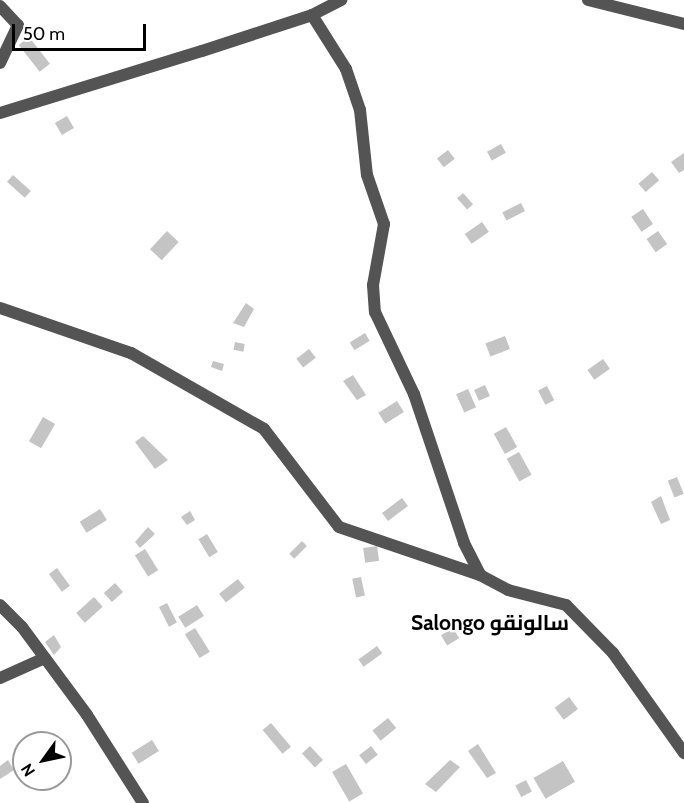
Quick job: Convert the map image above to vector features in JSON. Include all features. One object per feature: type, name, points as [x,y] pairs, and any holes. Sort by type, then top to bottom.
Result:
[{"type":"street","points":[[0,112],[312,15],[341,0]]},
{"type":"street","points":[[588,0],[684,24]]},
{"type":"street","points":[[0,6],[18,25],[0,63]]},
{"type":"street","points":[[312,15],[346,69],[360,110],[367,175],[384,224],[373,285],[375,312],[414,393],[464,543],[480,574]]},
{"type":"street","points":[[0,308],[131,353],[264,429],[339,527],[480,574],[508,590],[566,605],[613,653],[684,753]]},
{"type":"street","points":[[0,605],[45,658],[87,715],[143,803]]},
{"type":"street","points":[[0,678],[45,658]]},
{"type":"building","points":[[29,37],[50,64],[40,72],[19,45]]},
{"type":"building","points":[[67,116],[74,128],[62,135],[55,123]]},
{"type":"building","points":[[501,144],[506,153],[492,161],[487,152]]},
{"type":"building","points":[[448,150],[455,159],[444,167],[437,159]]},
{"type":"building","points":[[684,153],[684,170],[679,173],[671,162]]},
{"type":"building","points":[[652,172],[659,180],[646,192],[638,184]]},
{"type":"building","points":[[13,175],[31,191],[25,198],[7,182]]},
{"type":"building","points":[[463,193],[473,204],[467,210],[457,198]]},
{"type":"building","points":[[521,203],[525,211],[506,221],[502,213]]},
{"type":"building","points":[[643,209],[653,224],[641,232],[631,217]]},
{"type":"building","points":[[482,222],[489,232],[472,244],[465,234]]},
{"type":"building","points":[[167,231],[179,242],[162,260],[150,249]]},
{"type":"building","points":[[658,231],[667,244],[656,252],[647,239]]},
{"type":"building","points":[[246,303],[254,309],[244,327],[233,323]]},
{"type":"building","points":[[365,333],[370,341],[355,350],[350,343]]},
{"type":"building","points":[[505,336],[510,349],[490,357],[485,344]]},
{"type":"building","points":[[235,342],[245,344],[243,352],[233,350]]},
{"type":"building","points":[[309,349],[316,358],[303,368],[296,359]]},
{"type":"building","points":[[603,359],[610,369],[594,380],[587,370]]},
{"type":"building","points":[[213,361],[224,364],[222,371],[211,367]]},
{"type":"building","points":[[353,375],[366,395],[357,400],[343,381]]},
{"type":"building","points":[[485,385],[490,396],[479,401],[474,390]]},
{"type":"building","points":[[547,386],[554,400],[545,405],[538,391]]},
{"type":"building","points":[[468,389],[476,407],[464,413],[456,394]]},
{"type":"building","points":[[397,401],[404,412],[385,424],[378,413]]},
{"type":"building","points":[[43,417],[55,424],[41,448],[29,441]]},
{"type":"building","points":[[506,427],[517,447],[505,454],[494,434]]},
{"type":"building","points":[[143,436],[168,460],[155,469],[135,442]]},
{"type":"building","points":[[519,452],[532,475],[519,482],[507,459]]},
{"type":"building","points":[[677,477],[684,494],[674,497],[668,481]]},
{"type":"building","points":[[661,496],[670,520],[661,524],[651,502]]},
{"type":"building","points":[[402,498],[408,506],[388,521],[382,513]]},
{"type":"building","points":[[100,509],[107,520],[87,533],[80,522]]},
{"type":"building","points":[[190,511],[195,520],[187,525],[181,517]]},
{"type":"building","points":[[148,527],[155,534],[140,548],[135,542]]},
{"type":"building","points":[[207,534],[218,552],[209,557],[198,539]]},
{"type":"building","points":[[302,541],[307,546],[294,559],[289,554]]},
{"type":"building","points":[[377,546],[379,561],[365,563],[363,548]]},
{"type":"building","points":[[145,549],[158,570],[148,577],[135,555]]},
{"type":"building","points":[[57,568],[70,586],[62,592],[49,574]]},
{"type":"building","points":[[361,577],[365,596],[356,597],[352,579]]},
{"type":"building","points":[[238,579],[245,588],[226,602],[219,594]]},
{"type":"building","points":[[115,583],[123,592],[112,602],[104,593]]},
{"type":"building","points":[[94,597],[103,607],[85,623],[76,613]]},
{"type":"building","points":[[167,603],[177,623],[169,627],[159,607]]},
{"type":"building","points":[[197,605],[204,616],[185,628],[178,617]]},
{"type":"building","points":[[195,628],[210,652],[200,658],[185,634]]},
{"type":"building","points":[[453,628],[459,638],[447,645],[441,635]]},
{"type":"building","points":[[54,635],[61,647],[54,655],[45,642]]},
{"type":"building","points":[[377,646],[382,653],[364,667],[358,660]]},
{"type":"building","points":[[569,697],[578,709],[564,720],[555,708]]},
{"type":"building","points":[[388,718],[396,728],[381,741],[372,731]]},
{"type":"building","points":[[271,723],[291,747],[282,754],[263,730]]},
{"type":"building","points":[[152,740],[159,751],[139,764],[132,753]]},
{"type":"building","points":[[478,744],[496,773],[487,778],[468,751]]},
{"type":"building","points":[[310,746],[323,760],[315,767],[302,754]]},
{"type":"building","points":[[371,746],[378,755],[366,764],[359,755]]},
{"type":"building","points":[[8,760],[12,771],[0,779],[0,766]]},
{"type":"building","points":[[450,760],[460,767],[436,792],[425,784]]},
{"type":"building","points":[[563,761],[575,782],[546,799],[534,778]]},
{"type":"building","points":[[346,764],[363,793],[349,801],[332,772]]},
{"type":"building","points":[[526,780],[532,792],[521,797],[515,785]]},
{"type":"district","name":"Salongo سالونقو","points":[[490,623]]}]
